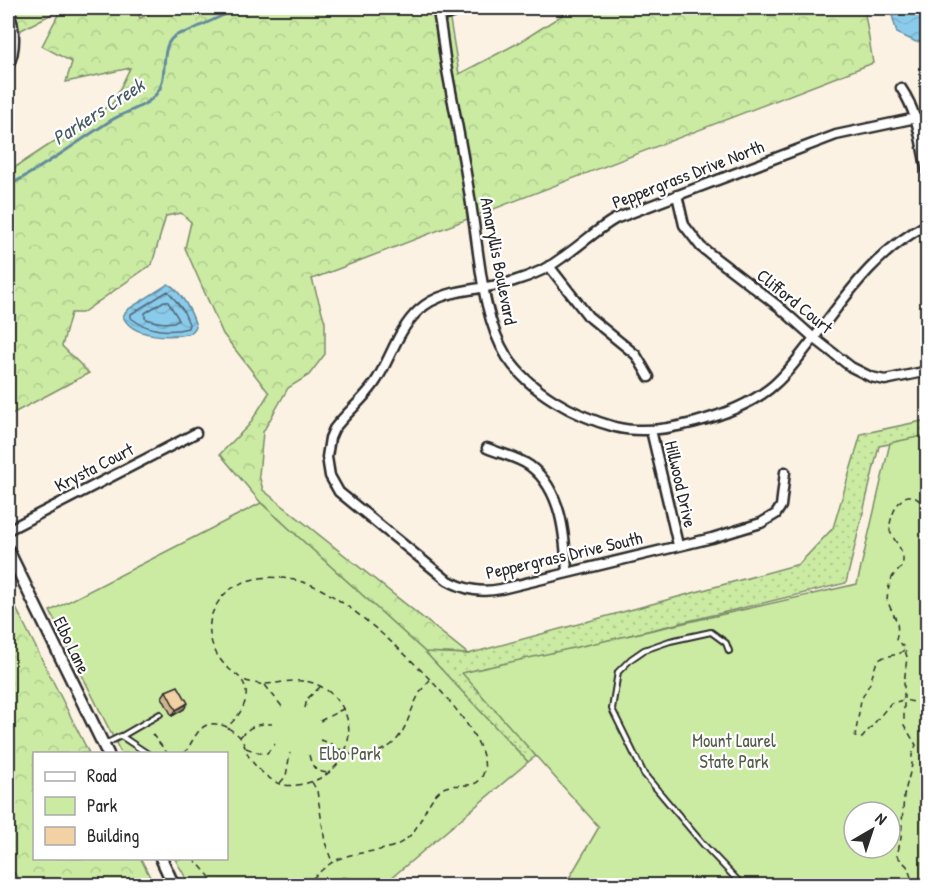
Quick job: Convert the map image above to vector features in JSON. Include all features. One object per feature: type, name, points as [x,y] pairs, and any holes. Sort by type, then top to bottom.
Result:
[{"type":"street","name":"Amaryllis Boulevard","points":[[437,8],[484,288],[495,335],[508,358],[534,386],[555,400],[604,423],[631,430],[651,430],[697,421],[736,408],[757,398],[781,378],[880,256],[902,238],[927,224]]},
{"type":"street","points":[[439,17],[468,8]]},
{"type":"street","points":[[8,11],[14,37],[13,58],[8,66]]},
{"type":"street","points":[[901,88],[916,118],[927,176]]},
{"type":"street","name":"Peppergrass Drive North","points":[[484,288],[514,281],[549,266],[606,224],[625,215],[836,135],[916,118]]},
{"type":"street","name":"Clifford Court","points":[[677,195],[684,225],[696,242],[851,366],[871,377],[893,379],[927,371]]},
{"type":"street","points":[[549,266],[588,316],[636,355],[648,377]]},
{"type":"street","name":"Peppergrass Drive South","points":[[484,288],[439,298],[425,305],[412,317],[375,383],[334,429],[330,438],[327,457],[330,476],[346,499],[438,575],[464,589],[492,591],[752,526],[769,519],[781,506],[785,472]]},
{"type":"street","name":"Hillwood Drive","points":[[651,430],[678,545]]},
{"type":"street","name":"Krysta Court","points":[[8,530],[196,433]]},
{"type":"street","points":[[487,448],[529,465],[548,485],[556,502],[564,535],[567,572]]},
{"type":"street","name":"Elbo Lane","points":[[8,550],[105,749]]},
{"type":"street","points":[[162,860],[174,885]]},
{"type":"lane","points":[[729,651],[726,643],[711,632],[670,641],[644,650],[618,672],[612,709],[644,774],[703,844],[743,885]]},
{"type":"lane","points":[[105,749],[121,736],[160,714]]},
{"type":"lane","points":[[121,736],[146,752]]},
{"type":"path","points":[[902,814],[912,755],[916,746],[904,725],[907,657],[905,649],[896,640],[899,632],[898,624],[887,599],[889,585],[903,563],[903,553],[893,538],[890,523],[902,499],[908,496],[914,496],[927,508]]},
{"type":"path","points":[[227,727],[240,714],[245,691],[241,680],[214,651],[209,630],[210,619],[223,595],[232,588],[267,577],[298,581],[327,592],[391,641],[439,687],[474,738],[484,762],[484,773],[478,782],[470,786],[446,787],[441,790],[429,804],[413,832],[405,840],[393,847],[355,854],[332,862],[304,885]]},
{"type":"path","points":[[905,649],[899,654],[877,661],[870,683],[861,700],[855,737],[862,738],[891,703],[904,700],[927,705]]},
{"type":"path","points":[[185,752],[198,730],[213,724],[227,727],[240,737],[257,767],[279,784],[290,786],[312,782],[329,773],[342,760],[349,727],[343,708],[333,696],[320,686],[299,680],[264,684],[241,680]]},
{"type":"path","points":[[320,740],[330,742],[345,753],[360,756],[381,751],[392,745],[404,732],[415,700],[431,680]]},
{"type":"path","points":[[264,684],[284,709]]},
{"type":"path","points":[[305,708],[307,699],[320,686]]},
{"type":"path","points":[[320,721],[343,708]]},
{"type":"path","points":[[240,737],[260,723],[272,724]]},
{"type":"path","points":[[152,734],[167,752]]},
{"type":"path","points":[[245,748],[263,754],[270,752],[275,744]]},
{"type":"path","points":[[279,784],[286,776],[290,753]]},
{"type":"path","points":[[309,755],[317,772],[329,773]]},
{"type":"path","points":[[312,782],[317,791],[325,842],[332,862]]},
{"type":"path","points":[[195,860],[218,885]]},
{"type":"path","points":[[900,860],[907,867],[911,877],[927,882]]},
{"type":"green space","points":[[8,8],[135,8],[140,18],[162,8],[448,8],[459,74],[520,42],[571,8],[864,8],[873,63],[312,279],[325,322],[325,354],[309,375],[288,388],[263,432],[259,475],[263,490],[468,654],[425,652],[261,503],[220,454],[249,425],[269,393],[223,334],[185,248],[191,222],[181,213],[166,216],[152,264],[82,313],[71,313],[62,346],[89,373],[8,416],[8,172],[113,103],[130,68],[66,82],[72,62],[42,46],[61,9],[8,37]]},
{"type":"green space","points":[[927,420],[927,437],[879,446],[846,583],[463,673],[536,756],[528,762],[425,652],[468,654],[799,564],[833,528],[861,434]]},
{"type":"green space","name":"Mount Laurel State Park","points":[[927,435],[927,885],[565,885],[599,827],[462,673],[857,584],[890,443]]},
{"type":"green space","name":"Elbo Park","points":[[261,503],[425,652],[528,762],[383,885],[343,877],[331,885],[190,885],[176,860],[228,860],[228,752],[120,752],[50,611]]},
{"type":"green space","points":[[8,592],[88,752],[33,752],[33,860],[142,860],[154,885],[23,885],[8,865]]},
{"type":"water","points":[[890,8],[927,8],[927,40],[916,42],[897,33]]},
{"type":"water","points":[[168,284],[181,296],[192,316],[196,327],[191,333],[173,336],[153,335],[134,329],[127,323],[123,316],[127,310]]},
{"type":"building","points":[[178,686],[188,703],[176,710],[166,691]]},
{"type":"waterway","name":"Parkers Creek","points":[[8,186],[110,121],[147,102],[157,93],[161,85],[170,40],[239,8]]}]
